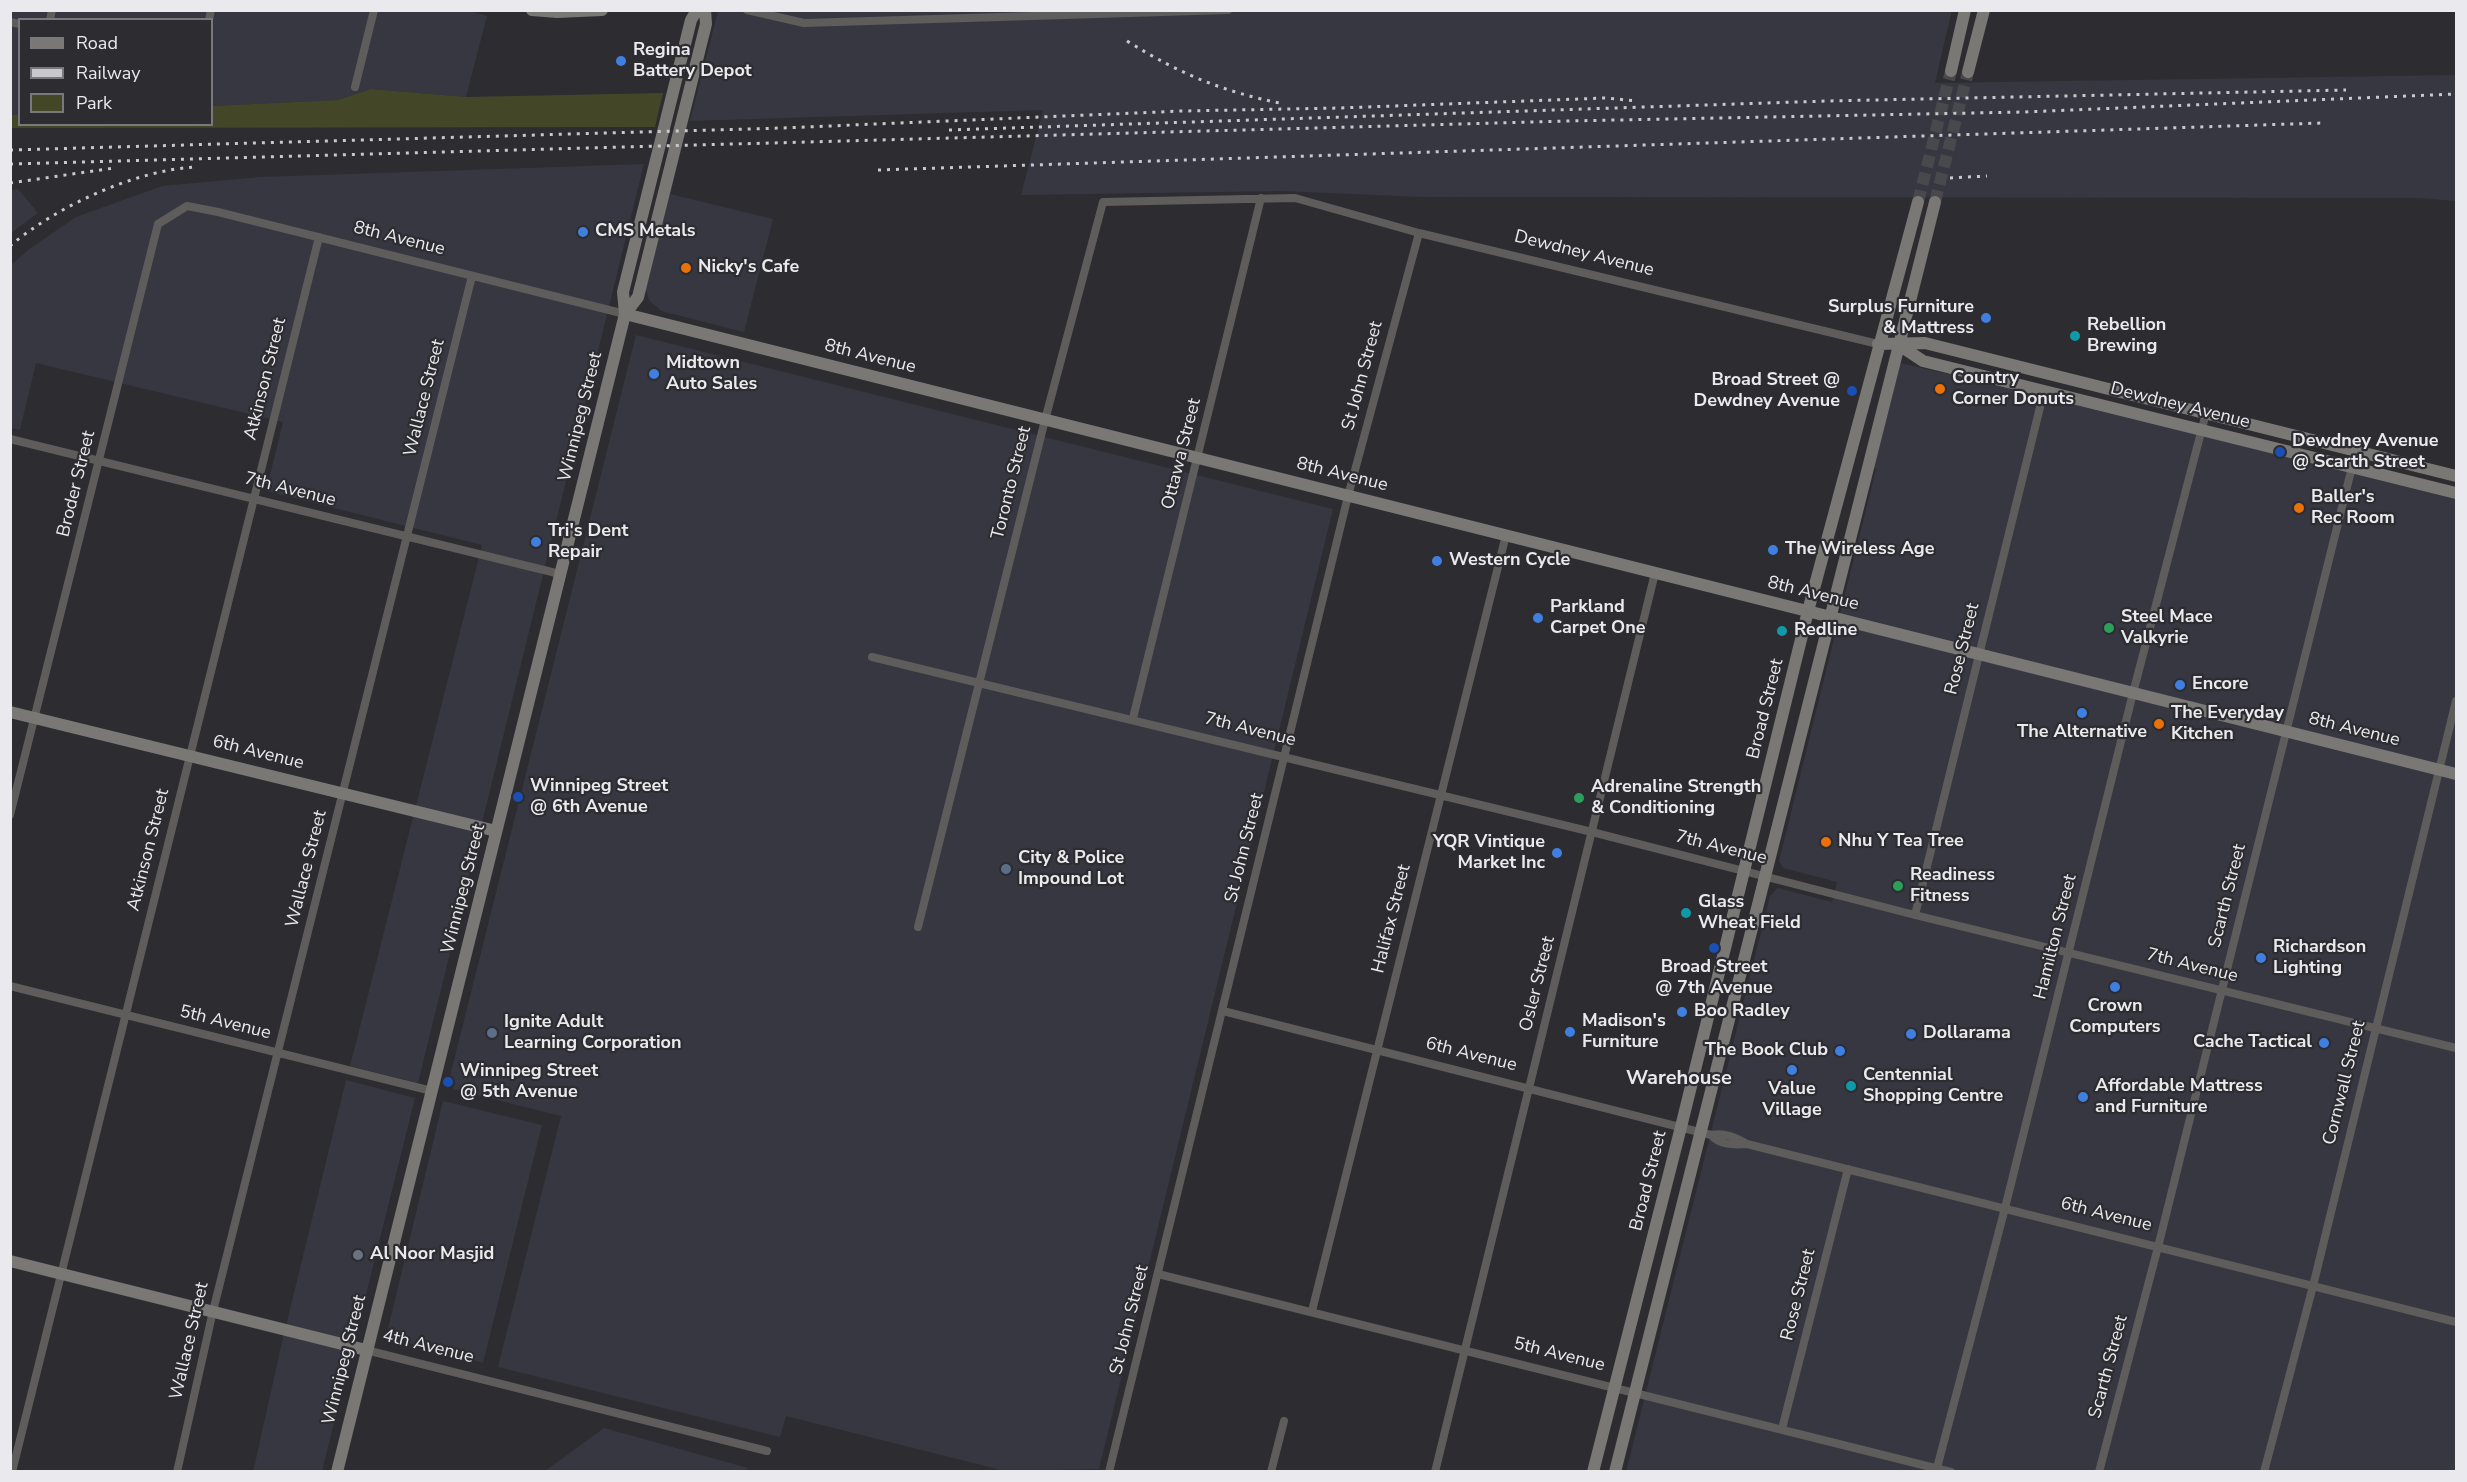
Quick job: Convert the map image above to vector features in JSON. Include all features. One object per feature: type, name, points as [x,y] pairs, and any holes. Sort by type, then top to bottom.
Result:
[{"type":"main road","points":[[532,10],[557,12],[602,10]]},
{"type":"main road","name":"Winnipeg Street","points":[[337,1472],[625,314],[623,292],[691,20],[697,10]]},
{"type":"main road","name":"Winnipeg Street","points":[[625,314],[638,297],[706,24],[705,10]]},
{"type":"main road","points":[[1951,71],[1965,10]]},
{"type":"main road","points":[[1968,72],[1984,10]]},
{"type":"main road","name":"Broad Street","points":[[1593,1472],[1808,611],[1918,202]]},
{"type":"main road","name":"Broad Street","points":[[1615,1472],[1706,1133],[1765,876],[1935,202]]},
{"type":"main road","name":"8th Avenue","points":[[625,314],[2457,774]]},
{"type":"main road","name":"Dewdney Avenue","points":[[1878,344],[1925,343],[2457,476]]},
{"type":"main road","name":"Dewdney Avenue","points":[[1899,345],[1923,361],[2457,493]]},
{"type":"main road","name":"6th Avenue","points":[[10,712],[496,831]]},
{"type":"main road","name":"4th Avenue","points":[[10,1261],[366,1350]]},
{"type":"street","points":[[355,87],[374,10]]},
{"type":"street","points":[[747,10],[804,23],[1228,10]]},
{"type":"street","name":"Dewdney Avenue","points":[[1261,198],[1295,198],[1419,233],[1878,344]]},
{"type":"street","name":"Toronto Street","points":[[918,927],[1045,420],[1103,202],[1261,198]]},
{"type":"street","name":"Ottawa Street","points":[[1133,718],[1261,198]]},
{"type":"street","name":"Broder Street","points":[[10,815],[158,224],[187,206],[218,212]]},
{"type":"street","name":"8th Avenue","points":[[218,212],[625,314]]},
{"type":"street","name":"St John Street","points":[[1109,1472],[1348,496],[1419,233]]},
{"type":"street","name":"Atkinson Street","points":[[12,1472],[318,237]]},
{"type":"street","name":"Wallace Street","points":[[177,1472],[213,1311],[472,276]]},
{"type":"street","name":"Rose Street","points":[[1915,915],[2044,391]]},
{"type":"street","name":"Hamilton Street","points":[[1937,1468],[2206,413]]},
{"type":"street","name":"7th Avenue","points":[[10,439],[560,574]]},
{"type":"street","name":"Scarth Street","points":[[2099,1472],[2158,1246],[2352,467]]},
{"type":"street","name":"Halifax Street","points":[[1312,1311],[1506,535]]},
{"type":"street","name":"Osler Street","points":[[1435,1472],[1654,573]]},
{"type":"street","name":"7th Avenue","points":[[872,657],[1133,718],[1915,915],[2457,1048]]},
{"type":"street","name":"Cornwall Street","points":[[2264,1472],[2313,1286],[2457,701]]},
{"type":"street","name":"5th Avenue","points":[[10,986],[432,1091]]},
{"type":"street","name":"6th Avenue","points":[[1222,1011],[1706,1133],[1717,1141],[1734,1145],[1747,1144],[2457,1322]]},
{"type":"street","name":"Rose Street","points":[[1782,1430],[1848,1169]]},
{"type":"street","name":"5th Avenue","points":[[1158,1274],[1465,1348],[1951,1472]]},
{"type":"street","name":"4th Avenue","points":[[366,1350],[767,1450]]},
{"type":"street","points":[[1271,1472],[1284,1421]]},
{"type":"shaded area","points":[[465,10],[487,16],[466,97],[371,89],[338,100],[213,106],[213,18],[18,18],[18,115],[11,115],[10,11]]},
{"type":"shaded area","points":[[1952,10],[1935,83],[2456,75],[2456,201],[2419,198],[1421,197],[1282,191],[1021,195],[1043,110],[690,121],[718,11]]},
{"type":"shaded area","points":[[644,164],[418,1083],[350,1066],[482,545],[266,491],[283,422],[36,363],[20,430],[11,428],[11,265],[28,250],[76,217],[162,186],[261,177]]},
{"type":"shaded area","points":[[18,189],[38,213],[11,233],[11,190]]},
{"type":"shaded area","points":[[670,194],[773,219],[744,332],[661,311],[649,300],[646,290]]},
{"type":"shaded area","points":[[636,335],[1333,509],[1099,1469],[1005,1471],[786,1416],[780,1437],[498,1367],[561,1116],[453,1089],[455,1082],[449,1080]]},
{"type":"shaded area","points":[[1900,363],[1966,378],[1967,374],[2456,498],[2456,1471],[1626,1472],[1770,896],[1778,888],[1832,902],[1837,882],[1783,868],[1779,861]]},
{"type":"shaded area","points":[[346,1080],[415,1098],[322,1471],[253,1472],[282,1342]]},
{"type":"shaded area","points":[[443,1101],[542,1125],[483,1363],[386,1337]]},
{"type":"shaded area","points":[[604,1428],[748,1468],[745,1472],[545,1471]]},
{"type":"green space","points":[[371,89],[466,97],[663,93],[655,127],[11,128],[11,115],[18,115],[18,126],[213,126],[213,106],[338,100]]},
{"type":"tunnel","points":[[1918,202],[1951,71]]},
{"type":"tunnel","points":[[1935,202],[1968,72]]},
{"type":"railway","points":[[1127,41],[1202,80],[1284,104]]},
{"type":"railway","points":[[949,130],[1827,101],[2346,90]]},
{"type":"railway","points":[[10,164],[1567,121],[2023,112],[2456,94]]},
{"type":"railway","points":[[10,150],[782,128],[1182,111],[1340,108],[1605,98],[1638,101]]},
{"type":"railway","points":[[878,170],[2322,123]]},
{"type":"railway","points":[[10,246],[50,217],[97,193],[147,175],[194,167]]},
{"type":"railway","points":[[10,183],[114,168]]},
{"type":"railway","points":[[1950,178],[1987,176]]},
{"type":"place","name":"Regina Battery Depot","points":[[621,61]]},
{"type":"place","name":"CMS Metals","points":[[583,232]]},
{"type":"place","name":"Nicky's Cafe","points":[[686,268]]},
{"type":"place","name":"Surplus Furniture & Mattress","points":[[1986,318]]},
{"type":"place","name":"Rebellion Brewing","points":[[2075,336]]},
{"type":"place","name":"Midtown Auto Sales","points":[[654,374]]},
{"type":"place","name":"Country Corner Donuts","points":[[1940,389]]},
{"type":"place","name":"Broad Street @ Dewdney Avenue","points":[[1852,391]]},
{"type":"place","name":"Dewdney Avenue @ Scarth Street","points":[[2280,452]]},
{"type":"place","name":"Baller's Rec Room","points":[[2299,508]]},
{"type":"place","name":"Tri's Dent Repair","points":[[536,542]]},
{"type":"place","name":"The Wireless Age","points":[[1773,550]]},
{"type":"place","name":"Western Cycle","points":[[1437,561]]},
{"type":"place","name":"Parkland Carpet One","points":[[1538,618]]},
{"type":"place","name":"Steel Mace Valkyrie","points":[[2109,628]]},
{"type":"place","name":"Redline","points":[[1782,631]]},
{"type":"place","name":"Encore","points":[[2180,685]]},
{"type":"place","name":"The Alternative","points":[[2082,713]]},
{"type":"place","name":"The Everyday Kitchen","points":[[2159,724]]},
{"type":"place","name":"Winnipeg Street @ 6th Avenue","points":[[518,797]]},
{"type":"place","name":"Adrenaline Strength & Conditioning","points":[[1579,798]]},
{"type":"place","name":"Nhu Y Tea Tree","points":[[1826,842]]},
{"type":"place","name":"YQR Vintique Market Inc","points":[[1557,853]]},
{"type":"place","name":"City & Police Impound Lot","points":[[1006,869]]},
{"type":"place","name":"Readiness Fitness","points":[[1898,886]]},
{"type":"place","name":"Glass Wheat Field","points":[[1686,913]]},
{"type":"place","name":"Broad Street @ 7th Avenue","points":[[1714,948]]},
{"type":"place","name":"Richardson Lighting","points":[[2261,958]]},
{"type":"place","name":"Crown Computers","points":[[2115,987]]},
{"type":"place","name":"Boo Radley","points":[[1682,1012]]},
{"type":"place","name":"Madison's Furniture","points":[[1570,1032]]},
{"type":"place","name":"Ignite Adult Learning Corporation","points":[[492,1033]]},
{"type":"place","name":"Dollarama","points":[[1911,1034]]},
{"type":"place","name":"Cache Tactical","points":[[2324,1043]]},
{"type":"place","name":"The Book Club","points":[[1840,1051]]},
{"type":"place","name":"Value Village","points":[[1792,1070]]},
{"type":"place","name":"Winnipeg Street @ 5th Avenue","points":[[448,1082]]},
{"type":"place","name":"Centennial Shopping Centre","points":[[1851,1086]]},
{"type":"place","name":"Affordable Mattress and Furniture","points":[[2083,1097]]},
{"type":"place","name":"Al Noor Masjid","points":[[358,1255]]},
{"type":"district","name":"Warehouse","points":[[1679,1079]]}]
